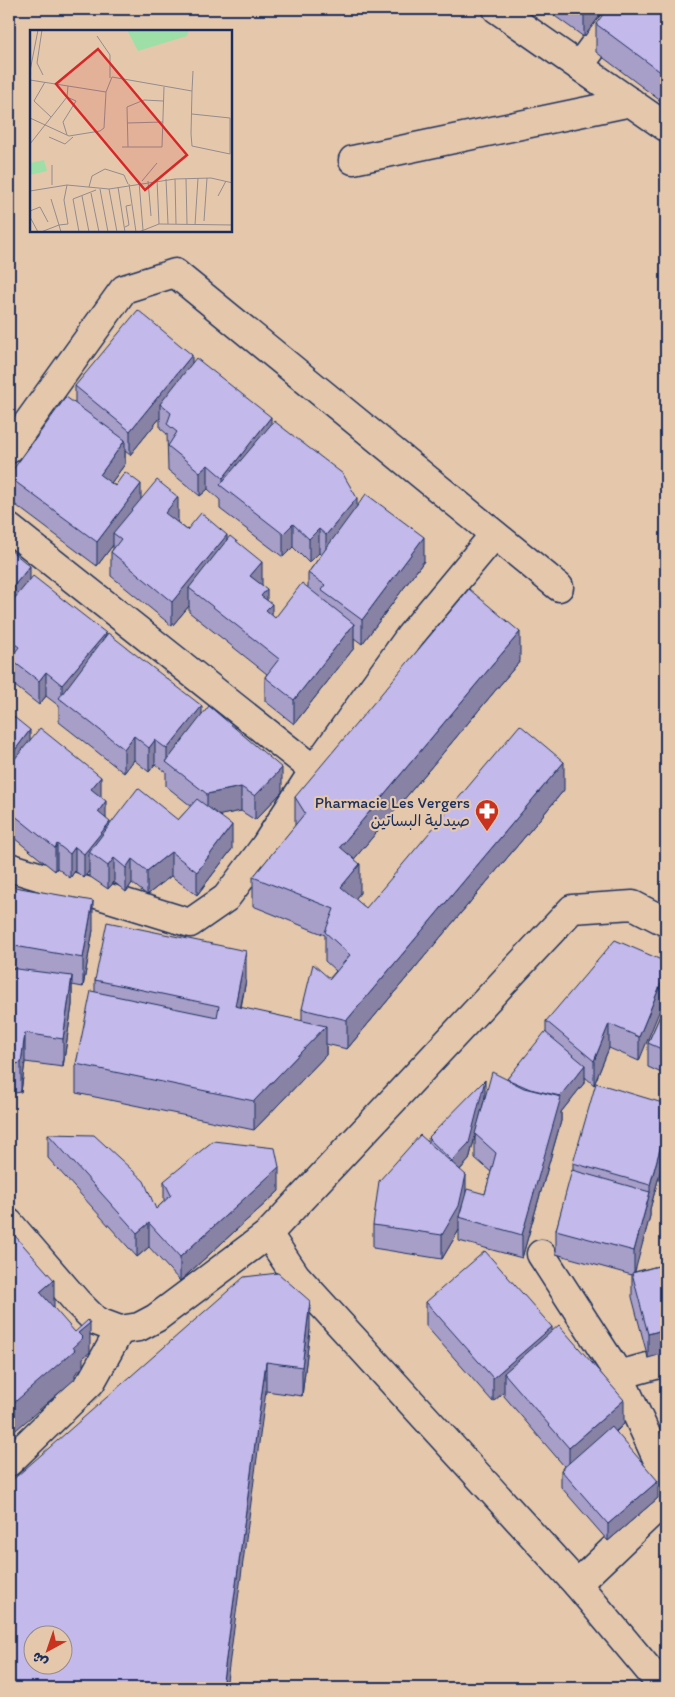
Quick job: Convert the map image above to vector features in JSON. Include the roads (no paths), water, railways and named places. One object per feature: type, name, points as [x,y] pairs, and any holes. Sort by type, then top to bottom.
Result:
[{"type":"street","points":[[496,9],[666,127]]},
{"type":"street","points":[[579,66],[621,9]]},
{"type":"street","points":[[353,160],[630,102]]},
{"type":"street","points":[[9,449],[124,289],[176,273],[558,587]]},
{"type":"street","points":[[9,528],[314,770]]},
{"type":"street","points":[[9,867],[190,923],[226,898],[265,846],[314,770],[410,636],[494,535]]},
{"type":"street","points":[[9,1223],[96,1321],[120,1330],[139,1327],[156,1318],[268,1234],[572,909],[633,905],[666,922]]},
{"type":"street","points":[[268,1234],[296,1276],[330,1316],[576,1584],[664,1688]]},
{"type":"street","points":[[541,1254],[619,1375],[666,1478]]},
{"type":"street","points":[[9,1462],[91,1382],[120,1330]]},
{"type":"street","points":[[619,1375],[666,1362]]},
{"type":"street","points":[[576,1584],[666,1499]]},
{"type":"place","name":"Pharmacie Les Vergers صيدلية البساتين","points":[[487,832]]}]
